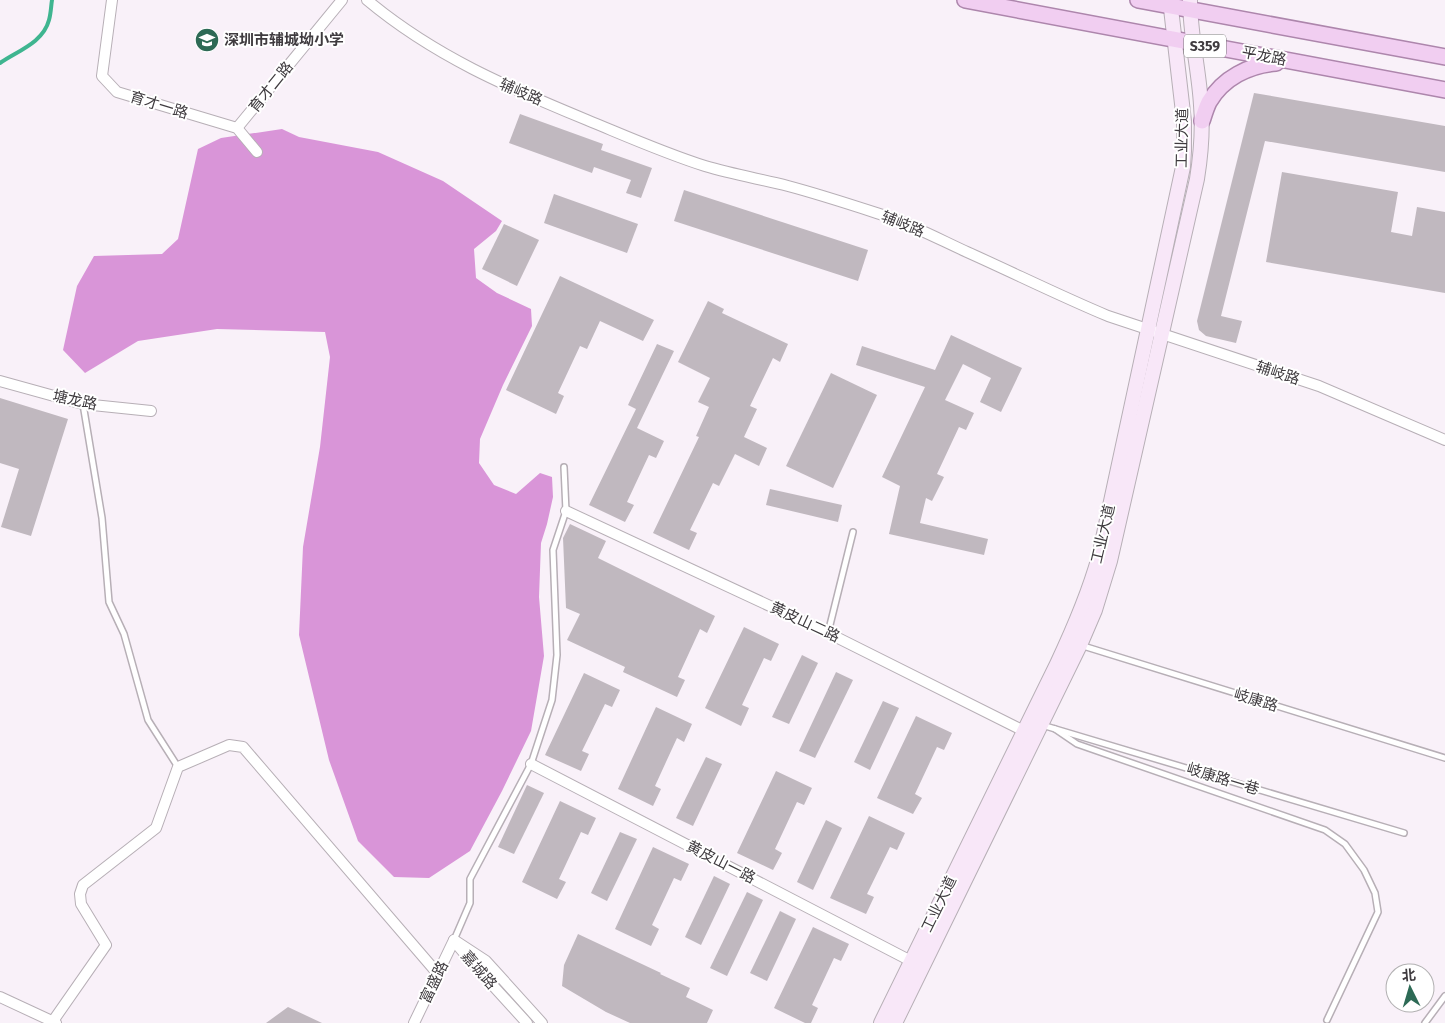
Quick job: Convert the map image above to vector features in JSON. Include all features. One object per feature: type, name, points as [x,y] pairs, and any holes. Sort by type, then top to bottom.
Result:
[{"type":"main road","name":"平龙路","points":[[965,0],[1445,90]]},
{"type":"main road","name":"S359","points":[[1138,0],[1190,5],[1445,57]]},
{"type":"main road","points":[[1202,121],[1209,103],[1217,91],[1238,74],[1250,68],[1266,64],[1281,62],[1297,63]]},
{"type":"street","name":"育才一路","points":[[112,0],[102,76],[117,92],[237,128]]},
{"type":"street","name":"育才二路","points":[[237,128],[342,0]]},
{"type":"street","name":"辅岐路","points":[[367,0],[388,18],[422,41],[476,72],[673,156],[812,193],[891,218],[928,233],[1078,303],[1155,332],[1319,386],[1445,440]]},
{"type":"street","name":"工业大道","points":[[881,1023],[1024,731],[1095,610],[1110,561],[1155,332],[1183,167],[1184,121],[1170,3]]},
{"type":"street","name":"工业大道","points":[[1155,332],[1197,179],[1200,157],[1202,121],[1190,5]]},
{"type":"street","points":[[237,128],[257,152]]},
{"type":"street","name":"塘龙路","points":[[0,381],[83,404],[151,411]]},
{"type":"street","name":"黄皮山二路","points":[[566,511],[828,633],[1024,731]]},
{"type":"street","name":"工业大道","points":[[895,1023],[1048,727],[1075,642]]},
{"type":"street","points":[[1024,731],[1048,727]]},
{"type":"street","points":[[0,997],[55,1022],[106,945],[81,904],[80,894],[83,885],[156,828],[178,767],[229,745],[243,747],[438,974]]},
{"type":"street","name":"黄皮山一路","points":[[531,764],[912,961]]},
{"type":"street","name":"富盛路","points":[[414,1023],[454,940]]},
{"type":"street","name":"嘉城路","points":[[454,940],[527,1023]]},
{"type":"street","name":"嘉城路","points":[[454,940],[486,961],[542,1023]]},
{"type":"lane","points":[[83,404],[102,518],[109,602],[124,634],[148,720],[178,767]]},
{"type":"lane","points":[[454,940],[470,903],[470,879],[531,764],[552,700],[557,655],[553,550],[566,511],[564,467]]},
{"type":"lane","points":[[828,633],[853,532]]},
{"type":"lane","name":"岐康路","points":[[1075,642],[1445,758]]},
{"type":"lane","points":[[1048,727],[1077,744],[1325,830],[1345,844],[1364,870],[1375,893],[1378,912],[1327,1020]]},
{"type":"lane","name":"岐康路一巷","points":[[1048,727],[1404,833]]},
{"type":"lane","points":[[1425,1023],[1445,996]]},
{"type":"shaded area","points":[[282,129],[299,137],[378,152],[443,181],[502,221],[496,231],[474,249],[476,278],[497,293],[531,309],[532,326],[503,385],[480,439],[479,463],[494,485],[516,494],[540,473],[552,477],[553,497],[541,543],[539,597],[544,656],[531,731],[470,851],[429,878],[394,877],[358,841],[329,760],[299,635],[303,547],[320,447],[330,357],[325,332],[217,329],[138,341],[85,373],[63,350],[77,286],[94,256],[162,254],[178,239],[198,149],[221,138]]},
{"type":"building","points":[[1254,93],[1445,126],[1445,172],[1265,141],[1221,316],[1242,321],[1236,343],[1206,336],[1199,330],[1197,321]]},
{"type":"building","points":[[520,114],[603,144],[601,150],[652,168],[641,198],[626,193],[631,180],[594,167],[592,173],[509,143]]},
{"type":"building","points":[[1282,172],[1398,192],[1391,232],[1412,236],[1417,207],[1445,212],[1445,293],[1266,262]]},
{"type":"building","points":[[684,190],[868,250],[858,281],[674,221]]},
{"type":"building","points":[[554,194],[638,224],[627,253],[544,223]]},
{"type":"building","points":[[504,224],[539,240],[517,286],[482,269]]},
{"type":"building","points":[[560,276],[654,320],[643,341],[600,321],[587,349],[580,346],[558,393],[564,396],[556,414],[506,390]]},
{"type":"building","points":[[708,301],[724,309],[722,313],[788,344],[780,362],[773,358],[750,406],[757,409],[744,437],[767,448],[759,466],[735,454],[719,486],[713,483],[690,530],[697,533],[689,550],[653,533],[699,437],[696,436],[709,407],[698,402],[710,378],[678,362]]},
{"type":"building","points":[[951,335],[1022,368],[1001,412],[980,402],[991,378],[963,364],[945,400],[974,413],[966,430],[959,427],[937,474],[944,477],[932,501],[926,498],[920,523],[988,539],[984,555],[889,534],[900,486],[882,477],[925,387],[856,365],[862,346],[935,370]]},
{"type":"building","points":[[657,344],[674,351],[637,428],[664,441],[656,458],[649,455],[627,502],[634,505],[625,522],[589,505],[636,409],[628,405]]},
{"type":"building","points":[[831,373],[877,395],[833,488],[786,466]]},
{"type":"building","points":[[0,398],[68,419],[31,536],[1,527],[19,469],[0,463]]},
{"type":"building","points":[[770,489],[842,505],[838,522],[766,505]]},
{"type":"building","points":[[570,524],[606,541],[598,558],[715,616],[707,633],[700,629],[678,677],[685,680],[677,697],[623,672],[625,667],[567,640],[580,614],[566,608],[563,538]]},
{"type":"building","points":[[744,627],[779,644],[771,661],[764,658],[742,705],[749,708],[741,726],[705,708]]},
{"type":"building","points":[[802,655],[818,663],[789,724],[772,717]]},
{"type":"building","points":[[836,672],[853,680],[815,758],[799,751]]},
{"type":"building","points":[[584,673],[620,690],[612,707],[605,704],[582,751],[589,754],[581,771],[545,755]]},
{"type":"building","points":[[883,701],[899,708],[870,770],[854,762]]},
{"type":"building","points":[[656,707],[692,724],[684,742],[677,738],[655,786],[661,789],[653,806],[618,789]]},
{"type":"building","points":[[916,716],[952,733],[944,750],[937,747],[915,794],[922,798],[913,814],[877,798]]},
{"type":"building","points":[[706,757],[722,764],[693,826],[676,818]]},
{"type":"building","points":[[776,771],[812,788],[804,805],[797,802],[775,849],[782,853],[773,870],[737,853]]},
{"type":"building","points":[[527,785],[544,793],[514,854],[498,847]]},
{"type":"building","points":[[560,801],[596,818],[588,835],[581,832],[559,879],[566,882],[557,899],[522,882]]},
{"type":"building","points":[[869,816],[905,833],[897,850],[890,847],[867,894],[874,897],[866,914],[830,898]]},
{"type":"building","points":[[826,820],[842,828],[813,890],[797,882]]},
{"type":"building","points":[[620,832],[637,839],[607,901],[591,893]]},
{"type":"building","points":[[653,847],[689,864],[681,881],[674,878],[652,925],[659,929],[651,946],[615,929]]},
{"type":"building","points":[[714,876],[730,884],[701,945],[685,937]]},
{"type":"building","points":[[747,892],[763,900],[727,976],[710,968]]},
{"type":"building","points":[[780,911],[796,919],[767,981],[750,973]]},
{"type":"building","points":[[813,927],[849,944],[841,961],[834,958],[812,1005],[818,1008],[811,1023],[805,1023],[774,1008]]},
{"type":"building","points":[[578,934],[690,988],[686,997],[713,1010],[707,1023],[630,1023],[606,1012],[562,986],[564,965]]},
{"type":"building","points":[[288,1007],[322,1023],[266,1023]]},
{"type":"waterway","points":[[0,63],[29,46],[41,35],[49,20],[52,0]]},
{"type":"place","name":"深圳市辅城坳小学","points":[[207,40]]}]
